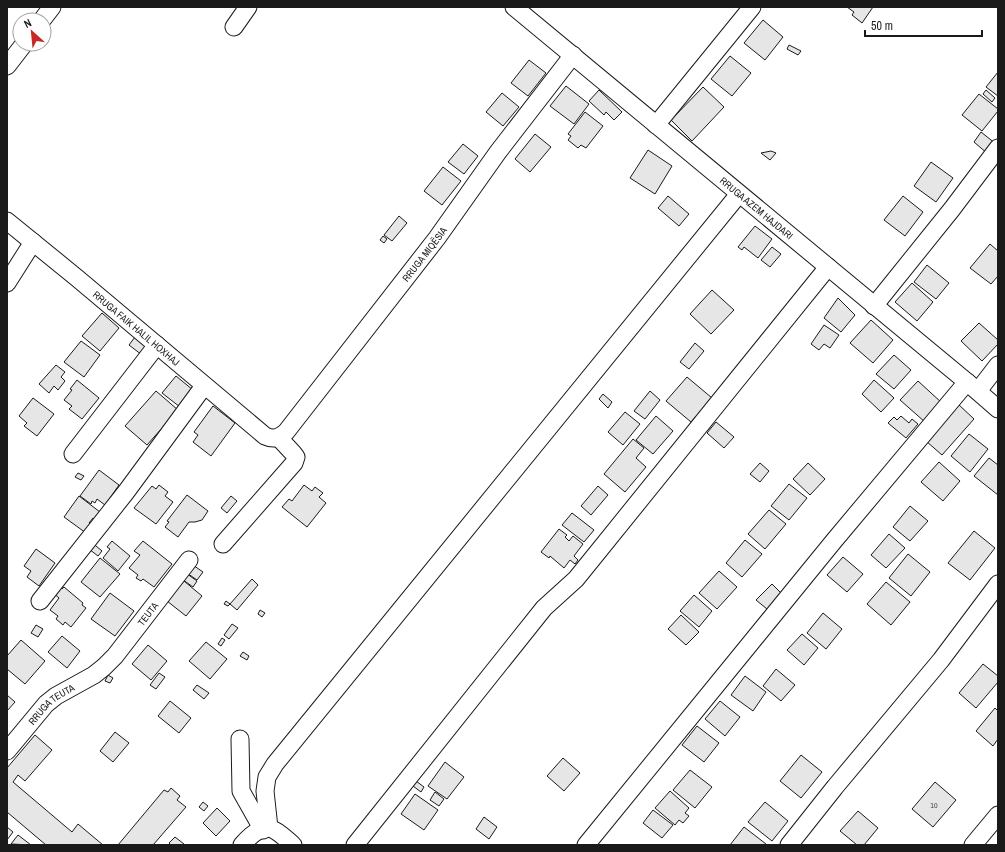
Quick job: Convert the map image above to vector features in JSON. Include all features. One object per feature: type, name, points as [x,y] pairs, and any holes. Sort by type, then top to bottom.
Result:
[{"type":"street","points":[[234,27],[248,7]]},
{"type":"street","name":"RRUGA AZEM HAJDARI","points":[[514,7],[998,409]]},
{"type":"street","points":[[656,125],[752,7]]},
{"type":"street","points":[[7,66],[18,52]]},
{"type":"street","name":"RRUGA MIQËSIA","points":[[272,437],[286,432],[437,238],[498,152],[573,56]]},
{"type":"street","points":[[874,306],[952,209],[998,148]]},
{"type":"street","points":[[266,829],[265,791],[267,777],[275,764],[739,194]]},
{"type":"street","name":"RRUGA FAIK HALIL HOXHAJ","points":[[7,221],[204,386],[294,453],[296,457],[294,463],[223,544]]},
{"type":"street","points":[[7,283],[33,242]]},
{"type":"street","points":[[355,845],[544,608],[576,579],[828,267]]},
{"type":"street","points":[[74,454],[157,346]]},
{"type":"street","points":[[586,845],[823,554],[972,387],[998,366]]},
{"type":"street","points":[[40,601],[126,492],[204,386]]},
{"type":"street","name":"TEUTA","points":[[104,667],[115,656],[189,560]]},
{"type":"street","points":[[789,845],[835,787],[941,660],[998,584]]},
{"type":"street","name":"RRUGA TEUTA","points":[[7,751],[46,704],[56,696],[104,667]]},
{"type":"street","points":[[240,739],[241,791],[266,829],[279,833],[293,845]]},
{"type":"street","points":[[973,845],[998,814]]},
{"type":"street","points":[[242,845],[252,835],[266,829]]},
{"type":"building","points":[[847,7],[873,7],[862,23],[852,15],[854,12]]},
{"type":"building","points":[[763,20],[783,37],[765,60],[744,43]]},
{"type":"building","points":[[789,45],[801,51],[798,55],[787,49]]},
{"type":"building","points":[[730,56],[751,73],[732,96],[711,79]]},
{"type":"building","points":[[529,60],[546,73],[528,96],[511,83]]},
{"type":"building","points":[[998,72],[998,96],[986,87]]},
{"type":"building","points":[[566,86],[589,104],[574,124],[550,106]]},
{"type":"building","points":[[703,87],[724,107],[692,141],[671,120]]},
{"type":"building","points":[[599,90],[622,112],[614,120],[606,112],[604,115],[589,101]]},
{"type":"building","points":[[986,90],[995,98],[992,102],[983,94]]},
{"type":"building","points":[[502,93],[519,107],[503,126],[486,112]]},
{"type":"building","points":[[979,94],[998,109],[982,131],[962,115]]},
{"type":"building","points":[[585,112],[603,126],[586,148],[581,145],[578,148],[568,140],[571,136],[568,134]]},
{"type":"building","points":[[981,132],[996,144],[988,154],[974,142]]},
{"type":"building","points":[[535,134],[551,147],[530,172],[515,159]]},
{"type":"building","points":[[463,144],[478,156],[464,174],[448,162]]},
{"type":"building","points":[[648,150],[672,166],[655,194],[630,178]]},
{"type":"building","points":[[771,151],[776,153],[770,160],[761,153]]},
{"type":"building","points":[[931,162],[953,178],[936,202],[914,186]]},
{"type":"building","points":[[443,167],[461,181],[442,205],[424,191]]},
{"type":"building","points":[[668,196],[689,214],[679,226],[658,208]]},
{"type":"building","points":[[903,196],[923,212],[905,236],[884,220]]},
{"type":"building","points":[[399,216],[407,223],[392,241],[384,235]]},
{"type":"building","points":[[755,226],[772,239],[758,258],[744,247],[742,250],[738,247]]},
{"type":"building","points":[[383,236],[387,239],[384,243],[380,240]]},
{"type":"building","points":[[990,244],[998,251],[998,276],[991,284],[970,268]]},
{"type":"building","points":[[772,247],[781,254],[770,267],[761,260]]},
{"type":"building","points":[[927,265],[949,283],[936,299],[914,282]]},
{"type":"building","points":[[912,283],[933,302],[917,321],[895,302]]},
{"type":"building","points":[[712,290],[734,310],[711,334],[690,314]]},
{"type":"building","points":[[838,298],[855,315],[841,332],[824,318]]},
{"type":"building","points":[[102,313],[119,328],[100,351],[82,336]]},
{"type":"building","points":[[871,320],[893,340],[873,363],[850,343]]},
{"type":"building","points":[[979,323],[998,340],[998,344],[982,361],[961,341]]},
{"type":"building","points":[[824,325],[839,335],[830,348],[824,344],[819,350],[811,344]]},
{"type":"building","points":[[135,337],[148,347],[142,355],[129,345]]},
{"type":"building","points":[[81,341],[100,355],[84,377],[64,362]]},
{"type":"building","points":[[695,343],[704,351],[689,369],[680,362]]},
{"type":"building","points":[[894,355],[911,370],[894,389],[876,374]]},
{"type":"building","points":[[56,365],[65,372],[61,377],[65,381],[58,390],[54,386],[49,393],[39,384]]},
{"type":"building","points":[[176,376],[193,390],[180,407],[162,393]]},
{"type":"building","points":[[687,377],[712,398],[691,422],[666,401]]},
{"type":"building","points":[[77,380],[99,398],[82,419],[69,409],[72,406],[64,400],[72,390],[70,389]]},
{"type":"building","points":[[874,380],[894,398],[881,412],[862,394]]},
{"type":"building","points":[[918,381],[942,403],[925,422],[900,400]]},
{"type":"building","points":[[156,391],[178,410],[147,445],[125,426]]},
{"type":"building","points":[[650,391],[660,400],[645,419],[634,411]]},
{"type":"building","points":[[603,394],[612,402],[608,408],[599,399]]},
{"type":"building","points":[[33,398],[54,414],[37,436],[24,426],[27,423],[19,416]]},
{"type":"building","points":[[958,404],[974,419],[942,455],[926,441]]},
{"type":"building","points":[[213,406],[235,423],[211,456],[193,442],[198,435],[194,432]]},
{"type":"building","points":[[625,412],[640,424],[623,445],[608,432]]},
{"type":"building","points":[[656,416],[673,431],[653,454],[636,440]]},
{"type":"building","points":[[901,416],[909,423],[912,419],[918,424],[906,438],[888,423],[894,417],[897,420]]},
{"type":"building","points":[[716,422],[734,437],[724,448],[707,433]]},
{"type":"building","points":[[969,434],[988,449],[970,472],[951,456]]},
{"type":"building","points":[[633,439],[644,448],[636,458],[646,467],[625,492],[604,474]]},
{"type":"building","points":[[989,458],[998,465],[998,495],[974,476]]},
{"type":"building","points":[[939,462],[960,481],[943,501],[921,482]]},
{"type":"building","points":[[760,463],[769,471],[760,482],[750,474]]},
{"type":"building","points":[[808,463],[825,479],[810,495],[793,479]]},
{"type":"building","points":[[99,470],[119,485],[105,505],[97,499],[95,503],[92,501],[91,504],[80,496]]},
{"type":"building","points":[[78,473],[84,476],[81,480],[75,477]]},
{"type":"building","points":[[789,484],[807,498],[789,520],[771,506]]},
{"type":"building","points":[[159,485],[168,492],[165,496],[173,502],[156,524],[134,508],[152,486],[156,489]]},
{"type":"building","points":[[304,485],[312,491],[315,487],[323,493],[319,497],[326,503],[307,527],[282,507],[289,499],[292,501]]},
{"type":"building","points":[[598,486],[608,495],[591,515],[581,506]]},
{"type":"building","points":[[187,495],[208,511],[202,520],[189,522],[178,537],[165,527],[169,522],[167,521]]},
{"type":"building","points":[[79,496],[100,512],[95,520],[93,518],[89,523],[92,525],[86,533],[64,517]]},
{"type":"building","points":[[231,496],[237,501],[227,513],[221,508]]},
{"type":"building","points":[[910,506],[928,521],[910,541],[893,527]]},
{"type":"building","points":[[769,510],[786,524],[765,549],[748,534]]},
{"type":"building","points":[[572,513],[594,530],[584,542],[562,525]]},
{"type":"building","points":[[559,529],[567,535],[565,537],[569,541],[573,536],[583,544],[574,556],[578,560],[575,564],[570,560],[564,568],[550,556],[549,558],[541,552]]},
{"type":"building","points":[[974,531],[995,548],[970,580],[948,563]]},
{"type":"building","points":[[889,534],[905,548],[886,568],[871,555]]},
{"type":"building","points":[[745,540],[762,554],[742,577],[726,563]]},
{"type":"building","points":[[90,541],[102,551],[98,556],[85,546]]},
{"type":"building","points":[[112,541],[130,556],[118,571],[103,558],[110,549],[107,547]]},
{"type":"building","points":[[143,541],[172,564],[154,587],[143,579],[141,581],[136,578],[138,575],[129,568],[140,555],[134,551]]},
{"type":"building","points":[[36,549],[55,563],[39,586],[27,577],[31,571],[24,566]]},
{"type":"building","points":[[908,554],[930,572],[911,596],[889,578]]},
{"type":"building","points":[[843,557],[863,574],[847,592],[827,575]]},
{"type":"building","points":[[100,558],[120,574],[100,597],[81,582]]},
{"type":"building","points":[[190,563],[203,572],[197,580],[184,571]]},
{"type":"building","points":[[183,571],[197,581],[193,587],[179,577]]},
{"type":"building","points":[[719,571],[737,587],[717,609],[699,593]]},
{"type":"building","points":[[252,579],[258,585],[237,610],[230,604]]},
{"type":"building","points":[[184,581],[202,596],[186,616],[167,601]]},
{"type":"building","points":[[886,582],[910,602],[891,625],[867,604]]},
{"type":"building","points":[[772,584],[782,594],[767,609],[756,600]]},
{"type":"building","points":[[58,585],[62,589],[64,587],[83,603],[82,605],[86,608],[71,627],[65,622],[63,625],[56,619],[58,616],[50,610],[59,598],[52,592]]},
{"type":"building","points":[[110,593],[134,611],[115,636],[91,619]]},
{"type":"building","points":[[694,595],[712,611],[699,627],[680,611]]},
{"type":"building","points":[[226,601],[230,604],[228,606],[224,604]]},
{"type":"building","points":[[260,610],[265,613],[262,617],[258,614]]},
{"type":"building","points":[[823,613],[842,629],[826,649],[807,633]]},
{"type":"building","points":[[681,615],[699,632],[686,645],[668,629]]},
{"type":"building","points":[[232,624],[238,628],[229,639],[224,635]]},
{"type":"building","points":[[36,625],[43,629],[38,637],[31,633]]},
{"type":"building","points":[[802,634],[818,648],[804,665],[787,650]]},
{"type":"building","points":[[62,636],[80,651],[67,668],[48,652]]},
{"type":"building","points":[[222,638],[225,640],[221,646],[218,644]]},
{"type":"building","points":[[21,640],[45,661],[25,684],[7,669],[7,656]]},
{"type":"building","points":[[206,642],[227,659],[210,679],[189,661]]},
{"type":"building","points":[[148,645],[167,661],[151,680],[132,664]]},
{"type":"building","points":[[243,652],[249,656],[247,660],[240,656]]},
{"type":"building","points":[[983,664],[998,676],[998,682],[976,708],[959,693]]},
{"type":"building","points":[[776,669],[795,685],[781,701],[763,686]]},
{"type":"building","points":[[159,673],[165,677],[156,689],[150,685]]},
{"type":"building","points":[[108,675],[113,678],[110,683],[105,681]]},
{"type":"building","points":[[745,676],[766,692],[753,711],[731,695]]},
{"type":"building","points":[[197,685],[209,693],[204,699],[193,690]]},
{"type":"building","points":[[7,695],[15,702],[7,711]]},
{"type":"building","points":[[170,701],[191,718],[179,733],[158,716]]},
{"type":"building","points":[[720,701],[740,717],[725,736],[705,719]]},
{"type":"building","points":[[995,708],[998,711],[998,739],[993,746],[976,731]]},
{"type":"building","points":[[697,726],[719,743],[704,762],[682,745]]},
{"type":"building","points":[[115,732],[129,743],[113,762],[100,751]]},
{"type":"building","points":[[35,735],[52,750],[25,781],[18,775],[13,782],[72,832],[78,824],[103,845],[46,845],[7,812],[7,768]]},
{"type":"building","points":[[801,755],[822,772],[801,798],[780,781]]},
{"type":"building","points":[[563,758],[580,773],[564,791],[547,776]]},
{"type":"building","points":[[445,762],[464,777],[447,799],[428,786]]},
{"type":"building","points":[[690,770],[712,787],[695,808],[673,790]]},
{"type":"building","points":[[416,781],[424,787],[421,792],[413,786]]},
{"type":"building","points":[[935,782],[956,800],[933,827],[912,809]]},
{"type":"building","points":[[171,788],[180,796],[177,800],[186,807],[153,845],[118,845],[164,790],[168,792]]},
{"type":"building","points":[[670,791],[689,808],[685,813],[689,816],[683,823],[679,820],[675,825],[655,808]]},
{"type":"building","points":[[435,792],[444,799],[439,806],[430,800]]},
{"type":"building","points":[[415,794],[438,810],[424,830],[401,814]]},
{"type":"building","points":[[203,802],[208,806],[204,811],[199,807]]},
{"type":"building","points":[[765,802],[788,821],[772,841],[748,822]]},
{"type":"building","points":[[217,808],[230,821],[216,836],[203,823]]},
{"type":"building","points":[[653,810],[673,825],[662,838],[643,823]]},
{"type":"building","points":[[858,811],[878,828],[864,845],[857,845],[840,831]]},
{"type":"building","points":[[484,817],[497,827],[489,839],[476,829]]},
{"type":"building","points":[[7,827],[13,832],[7,840]]},
{"type":"building","points":[[744,827],[766,844],[730,845]]},
{"type":"building","points":[[18,835],[31,845],[11,844]]},
{"type":"building","points":[[175,837],[184,844],[171,845],[169,843]]}]
